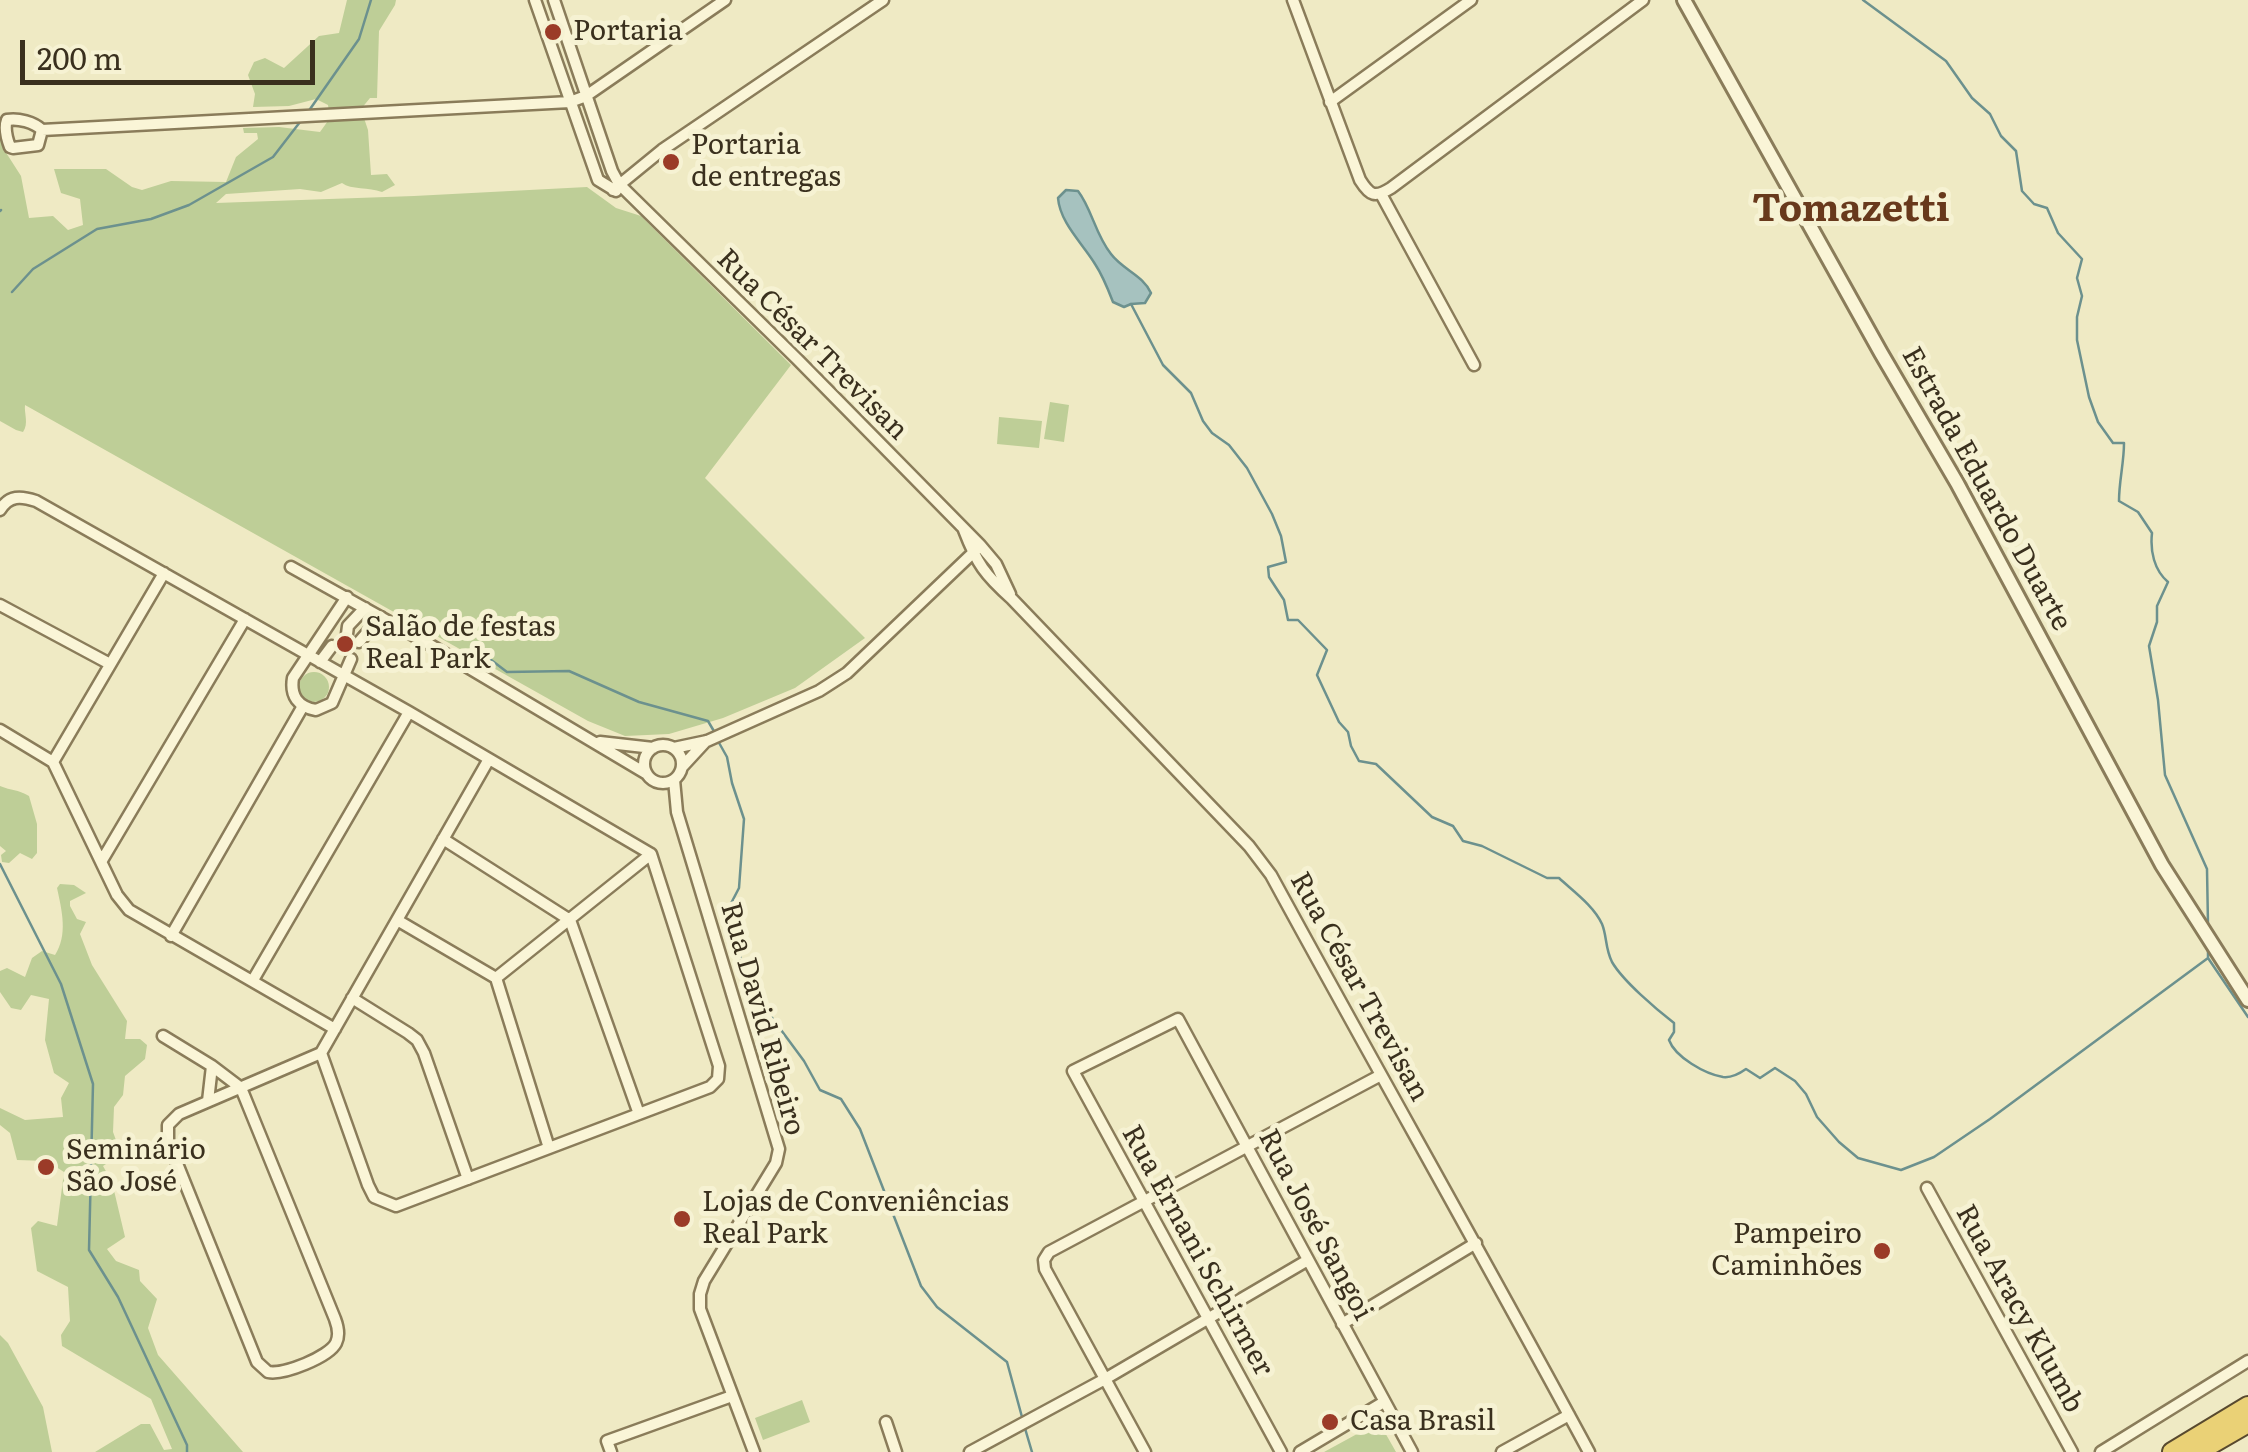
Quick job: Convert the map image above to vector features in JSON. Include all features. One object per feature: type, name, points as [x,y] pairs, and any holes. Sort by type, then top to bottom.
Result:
[{"type":"highway","points":[[2172,1452],[2248,1406]]},
{"type":"highway","points":[[2198,1452],[2248,1423]]},
{"type":"street","points":[[535,0],[598,180],[620,189]]},
{"type":"street","points":[[554,0],[620,189]]},
{"type":"street","points":[[42,130],[570,102],[586,96],[724,0]]},
{"type":"street","points":[[620,189],[662,150],[883,0]]},
{"type":"street","points":[[1293,0],[1360,180],[1373,194],[1381,194],[1643,0]]},
{"type":"street","points":[[1330,102],[1471,0]]},
{"type":"street","name":"Estrada Eduardo Duarte","points":[[1684,0],[1957,482],[2162,865],[2248,1000]]},
{"type":"street","name":"Rua César Trevisan","points":[[620,189],[797,359],[964,530],[984,572],[1256,855],[1271,875],[1590,1452]]},
{"type":"street","points":[[1381,194],[1474,365]]},
{"type":"street","points":[[0,510],[17,496],[36,501],[651,854],[719,1066],[718,1079],[710,1087],[396,1206],[374,1197],[368,1185],[322,1053]]},
{"type":"street","points":[[674,748],[706,741],[820,692],[846,673],[976,549]]},
{"type":"street","points":[[291,567],[594,741],[659,783],[674,780],[706,741]]},
{"type":"street","points":[[53,762],[164,574]]},
{"type":"street","points":[[347,597],[293,678],[294,697],[303,706],[316,710],[332,703],[351,658]]},
{"type":"street","points":[[0,605],[110,664]]},
{"type":"street","points":[[346,631],[365,608]]},
{"type":"street","points":[[360,642],[382,617]]},
{"type":"street","points":[[100,862],[245,619]]},
{"type":"street","points":[[323,663],[334,648]]},
{"type":"street","points":[[171,936],[303,706]]},
{"type":"street","points":[[253,980],[408,712]]},
{"type":"street","points":[[0,730],[53,762],[100,862],[129,910],[335,1029]]},
{"type":"street","points":[[594,741],[653,748],[667,745],[682,760],[682,768]]},
{"type":"street","points":[[647,774],[645,759],[653,748]]},
{"type":"street","points":[[163,1036],[241,1088],[339,1330],[334,1347],[284,1372],[268,1372],[257,1362],[166,1132],[173,1119],[208,1101],[241,1088],[322,1053],[489,759]]},
{"type":"street","name":"Rua David Ribeiro","points":[[674,780],[678,812],[778,1149],[776,1163],[704,1281],[700,1294],[700,1309],[754,1452]]},
{"type":"street","name":"Rua David Ribeiro","points":[[659,783],[678,812]]},
{"type":"street","points":[[443,839],[570,920],[639,1114]]},
{"type":"street","points":[[496,978],[651,854]]},
{"type":"street","points":[[397,920],[496,978],[549,1148]]},
{"type":"street","points":[[352,998],[417,1040],[468,1179]]},
{"type":"street","name":"Rua Ernani Schirmer","points":[[1178,1019],[1072,1071],[1281,1452]]},
{"type":"street","name":"Rua José Sangoi","points":[[1178,1019],[1412,1452]]},
{"type":"street","points":[[208,1101],[212,1066]]},
{"type":"street","points":[[1146,1452],[1045,1269],[1044,1260],[1049,1252],[1380,1075]]},
{"type":"street","name":"Rua Aracy Klumb","points":[[1927,1188],[2072,1452]]},
{"type":"street","points":[[1342,1324],[1476,1243]]},
{"type":"street","points":[[970,1452],[1308,1260]]},
{"type":"street","points":[[2100,1452],[2248,1361]]},
{"type":"street","points":[[608,1447],[732,1396]]},
{"type":"street","points":[[1300,1452],[1384,1402]]},
{"type":"street","points":[[1502,1452],[1569,1415]]},
{"type":"street","points":[[886,1422],[896,1452]]},
{"type":"green space","points":[[347,0],[396,0],[379,31],[377,98],[370,98],[361,109],[368,130],[371,175],[387,174],[395,185],[382,192],[342,183],[321,192],[300,189],[226,194],[216,203],[587,187],[616,208],[641,216],[791,365],[705,478],[865,638],[795,688],[723,718],[669,734],[625,736],[588,721],[25,405],[23,432],[0,421],[0,125],[5,151],[21,176],[29,218],[53,216],[68,230],[83,225],[80,199],[61,193],[54,169],[106,169],[142,190],[171,181],[226,182],[236,157],[258,139],[257,133],[244,133],[243,128],[320,132],[330,118],[328,105],[316,99],[289,106],[253,107],[255,94],[248,75],[254,62],[265,58],[284,68],[319,36],[339,33]]},
{"type":"green space","points":[[1050,402],[1069,405],[1064,442],[1044,439]]},
{"type":"green space","points":[[999,417],[1042,421],[1039,448],[997,444]]},
{"type":"green space","points":[[314,672],[324,677],[329,687],[324,697],[314,702],[304,697],[299,687],[304,677]]},
{"type":"green space","points":[[0,786],[29,796],[37,824],[37,853],[32,859],[20,853],[9,863],[2,862],[1,855],[6,851],[0,846]]},
{"type":"green space","points":[[60,884],[74,885],[86,893],[70,901],[70,906],[77,919],[86,922],[80,934],[92,965],[127,1021],[125,1039],[140,1039],[147,1045],[145,1059],[125,1076],[123,1095],[114,1107],[113,1132],[121,1154],[103,1166],[112,1182],[125,1237],[107,1249],[116,1261],[139,1270],[140,1281],[157,1299],[148,1328],[158,1355],[243,1452],[95,1452],[141,1424],[150,1424],[164,1450],[172,1449],[151,1399],[62,1346],[61,1335],[70,1321],[68,1287],[37,1271],[31,1228],[38,1221],[57,1226],[64,1172],[47,1161],[17,1160],[10,1133],[0,1125],[0,1108],[25,1120],[63,1117],[61,1098],[69,1083],[54,1073],[45,1040],[49,999],[31,995],[21,1010],[11,1008],[0,992],[0,971],[7,968],[25,977],[32,958],[42,951],[55,955],[63,931],[57,888]]},
{"type":"green space","points":[[0,1335],[43,1407],[52,1452],[0,1452]]},
{"type":"green space","points":[[802,1400],[810,1422],[763,1440],[755,1418]]},
{"type":"green space","points":[[1379,1422],[1396,1452],[1324,1452]]},
{"type":"water","points":[[1066,190],[1078,191],[1111,254],[1147,287],[1151,293],[1145,303],[1124,307],[1113,302],[1098,269],[1063,216],[1058,198]]},
{"type":"waterway","points":[[308,112],[359,39],[371,0]]},
{"type":"waterway","points":[[1863,0],[1946,61],[2016,151],[2022,191],[2034,204],[2047,208],[2058,233],[2082,259],[2077,278],[2082,296],[2077,340],[2089,397],[2098,422],[2113,443],[2124,443],[2119,501],[2138,512],[2152,533],[2154,560],[2168,582],[2157,606],[2157,622],[2149,646],[2165,775],[2207,869],[2208,925]]},
{"type":"waterway","points":[[12,292],[33,269],[97,229],[151,219],[189,205],[273,157],[300,122]]},
{"type":"waterway","points":[[1131,304],[1163,365],[1191,393],[1212,433],[1229,445],[1247,468],[1272,514],[1286,562],[1268,567],[1269,577],[1284,600],[1288,620],[1298,620],[1327,650],[1317,675],[1359,761],[1376,764],[1432,817],[1453,826],[1463,841],[1482,846],[1547,878],[1559,878],[1577,894],[1602,924],[1617,970],[1674,1023],[1669,1040],[1677,1053],[1692,1064],[1723,1077],[1746,1069],[1760,1078],[1775,1068],[1795,1081],[1817,1117],[1858,1158],[1901,1170],[1934,1157],[1990,1119],[2208,958]]},
{"type":"waterway","points":[[482,653],[507,672],[569,671],[639,702],[708,721],[715,733]]},
{"type":"waterway","points":[[718,741],[727,757],[744,819],[739,888],[726,913],[750,988],[804,1061],[820,1090],[841,1099],[860,1129],[921,1286],[937,1307],[1007,1362],[1022,1417]]},
{"type":"waterway","points":[[0,864],[61,984],[93,1084],[89,1250],[118,1297],[187,1452]]},
{"type":"waterway","points":[[2208,948],[2208,958],[2248,1017]]},
{"type":"waterway","points":[[1024,1425],[1032,1452]]},
{"type":"tunnel","points":[[336,650],[347,634]]},
{"type":"place","name":"Portaria","points":[[553,32]]},
{"type":"place","name":"Portaria de entregas","points":[[671,162]]},
{"type":"place","name":"Salão de festas Real Park","points":[[345,644]]},
{"type":"place","name":"Seminário São José","points":[[46,1167]]},
{"type":"place","name":"Lojas de Conveniências Real Park","points":[[682,1219]]},
{"type":"place","name":"Pampeiro Caminhões","points":[[1882,1251]]},
{"type":"place","name":"Casa Brasil","points":[[1330,1422]]},
{"type":"district","name":"Tomazetti","points":[[1851,210]]}]
